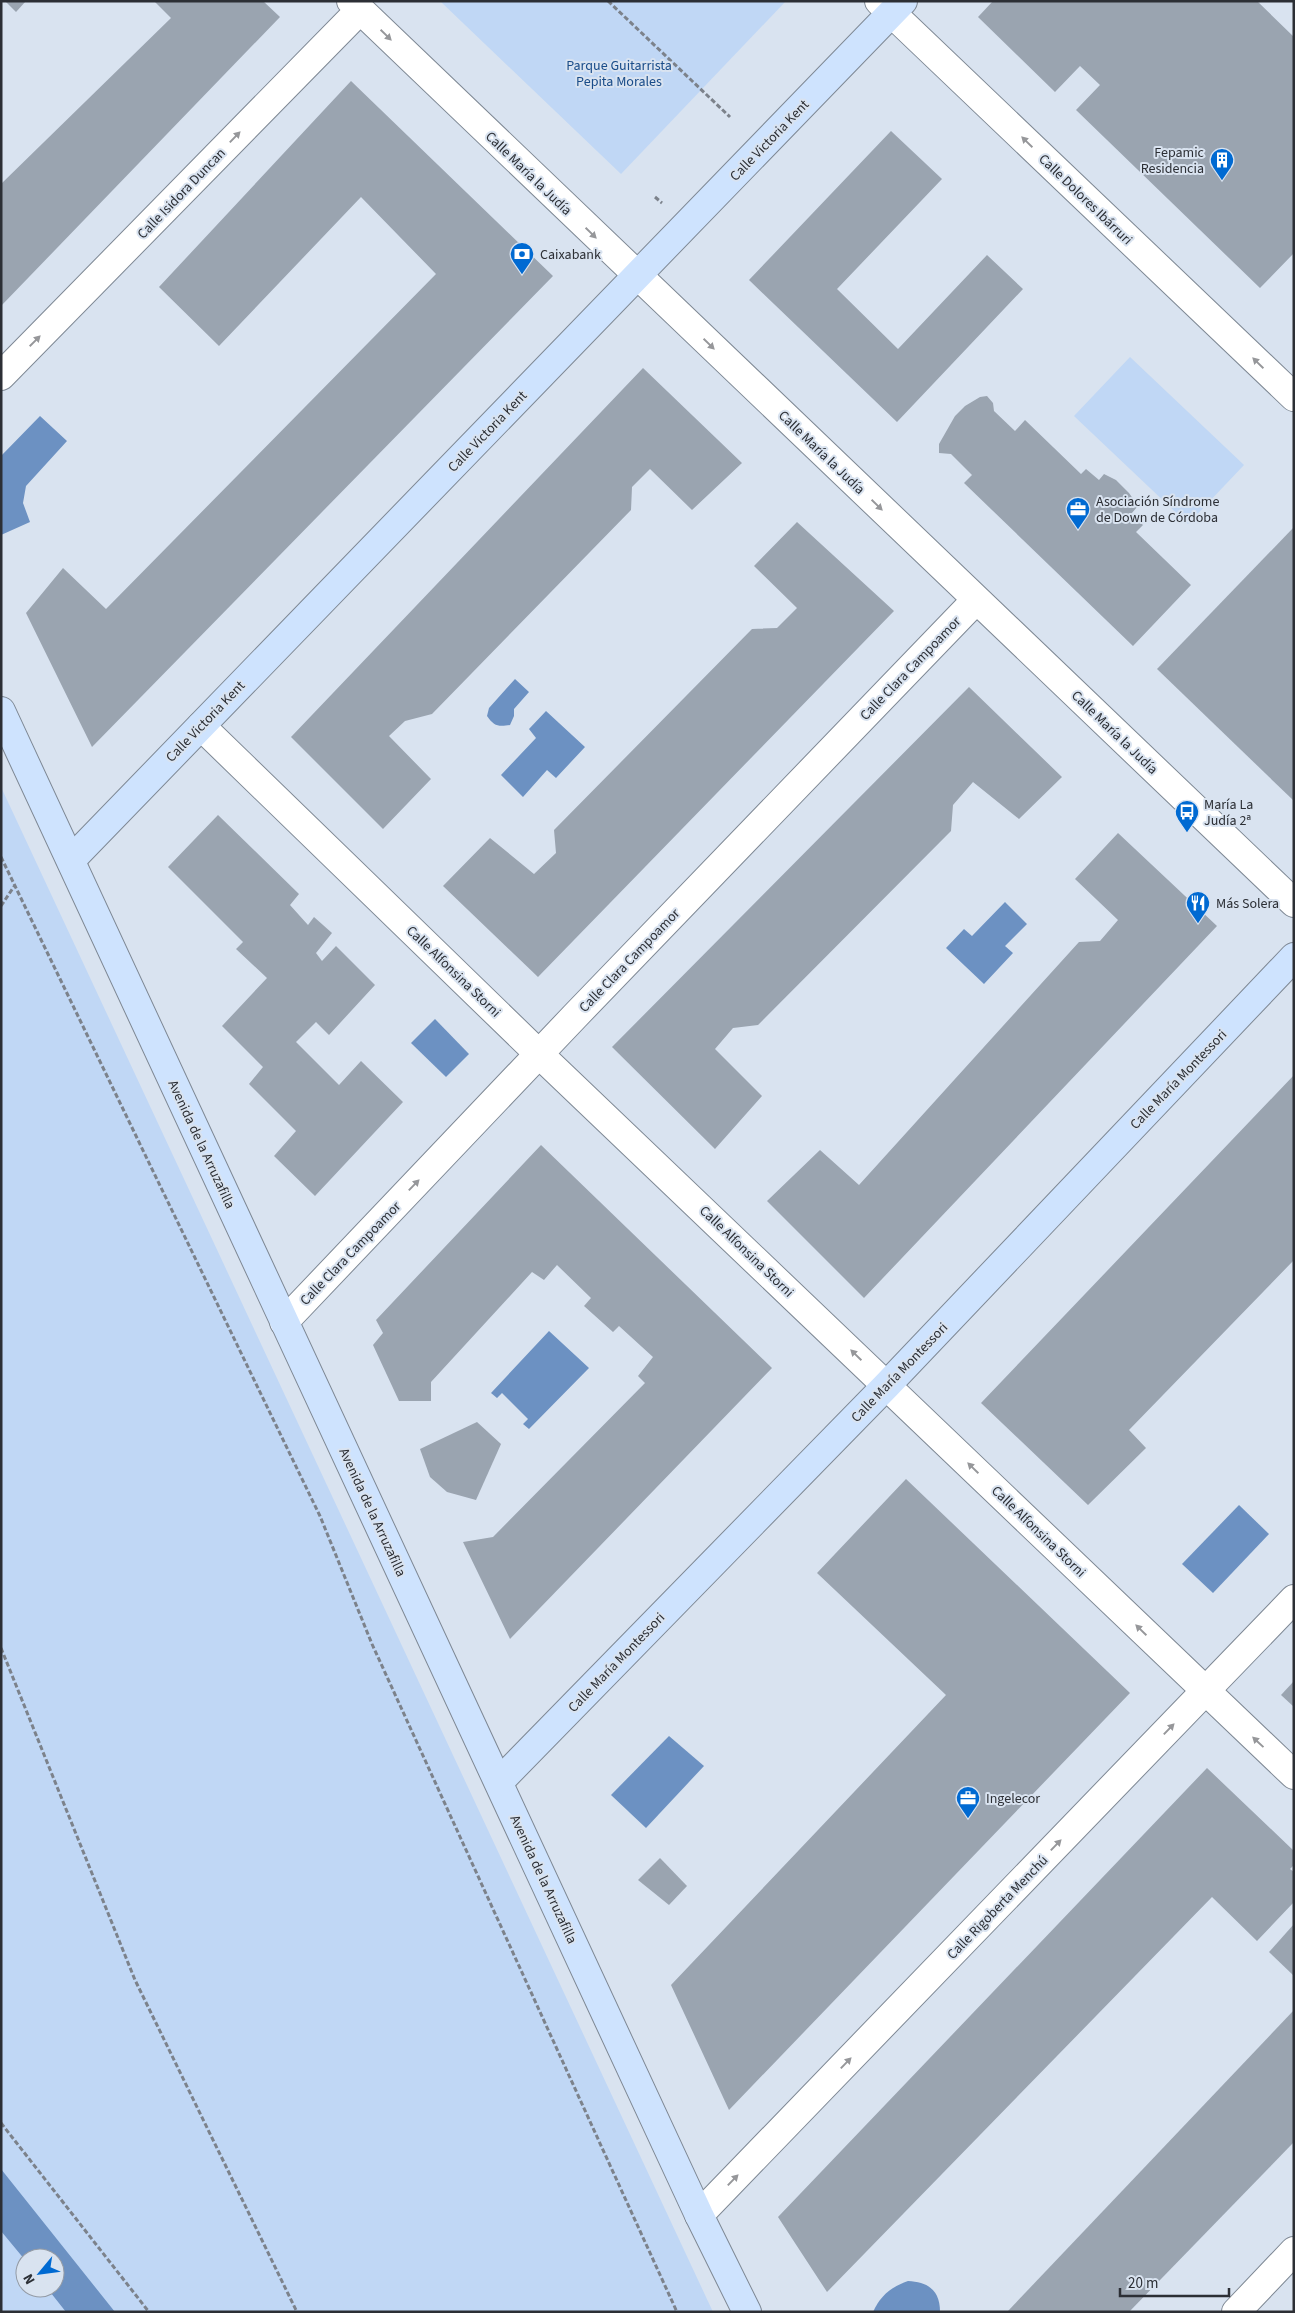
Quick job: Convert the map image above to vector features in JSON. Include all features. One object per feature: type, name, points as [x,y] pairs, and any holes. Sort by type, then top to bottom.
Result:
[{"type":"main road","name":"Calle Victoria Kent","points":[[71,860],[638,276],[891,5]]},
{"type":"main road","name":"Avenida de la Arruzafilla","points":[[1,711],[699,2215],[747,2312]]},
{"type":"main road","name":"Calle María Montessori","points":[[499,1782],[887,1385],[1294,957]]},
{"type":"street","name":"Calle María la Judía","points":[[355,5],[1294,903]]},
{"type":"street","name":"Calle Isidora Duncan","points":[[1,376],[355,5]]},
{"type":"street","name":"Calle Dolores Ibárruri","points":[[891,5],[1294,397]]},
{"type":"street","name":"Calle Clara Campoamor","points":[[284,1322],[976,600]]},
{"type":"street","name":"Calle Alfonsina Storni","points":[[201,726],[539,1054],[1294,1775]]},
{"type":"street","name":"Calle Rigoberta Menchú","points":[[699,2215],[1294,1599]]},
{"type":"street","points":[[1236,2312],[1294,2251]]},
{"type":"path","points":[[608,1],[730,117]]},
{"type":"path","points":[[1,857],[320,1516],[372,1644],[677,2312]]},
{"type":"path","points":[[1,906],[15,885]]},
{"type":"path","points":[[1,1648],[135,1980],[297,2312]]},
{"type":"path","points":[[1,2124],[149,2312]]},
{"type":"green space","name":"Parque Guitarrista Pepita Morales","points":[[440,1],[786,1],[621,174]]},
{"type":"green space","points":[[1130,357],[1244,465],[1188,524],[1074,416]]},
{"type":"green space","points":[[1,787],[713,2312],[1,2312]]},
{"type":"water","points":[[40,416],[67,441],[26,486],[23,503],[30,522],[1,535],[1,456]]},
{"type":"water","points":[[515,679],[529,692],[514,709],[514,716],[510,725],[497,725],[487,716],[489,708]]},
{"type":"water","points":[[546,711],[585,747],[556,778],[547,770],[523,797],[501,775],[536,738],[529,729]]},
{"type":"water","points":[[1005,902],[1027,924],[1005,946],[1013,953],[984,984],[946,948],[964,929],[972,936]]},
{"type":"water","points":[[435,1019],[469,1054],[446,1077],[411,1043]]},
{"type":"water","points":[[549,1331],[589,1368],[529,1429],[523,1424],[528,1419],[502,1393],[497,1398],[491,1393]]},
{"type":"water","points":[[1239,1505],[1269,1534],[1213,1593],[1182,1564]]},
{"type":"water","points":[[669,1736],[704,1766],[646,1828],[611,1795]]},
{"type":"water","points":[[1,2169],[64,2248],[15,2248],[1,2231]]},
{"type":"water","points":[[65,2249],[115,2312],[66,2312],[55,2298],[65,2298]]},
{"type":"water","points":[[908,2281],[927,2285],[932,2289],[938,2298],[940,2312],[873,2312],[879,2301],[887,2293],[896,2286]]},
{"type":"building","points":[[5,1],[26,1],[16,12]]},
{"type":"building","points":[[154,1],[263,1],[280,17],[1,306],[1,184],[171,18]]},
{"type":"building","name":"Fepamic Residencia","points":[[993,1],[1257,1],[1294,37],[1294,253],[1260,288],[1076,110],[1100,85],[1080,66],[1055,92],[978,17]]},
{"type":"building","points":[[351,81],[553,276],[92,747],[26,613],[63,568],[106,609],[436,274],[361,197],[219,346],[159,287]]},
{"type":"building","points":[[891,131],[942,179],[837,289],[898,349],[987,255],[1023,289],[897,422],[749,280]]},
{"type":"building","points":[[643,368],[742,463],[692,510],[650,469],[632,487],[631,510],[432,714],[405,721],[389,736],[431,779],[383,829],[291,737]]},
{"type":"building","points":[[987,396],[993,403],[994,411],[1015,431],[1025,420],[1081,474],[1086,469],[1099,480],[1104,474],[1116,480],[1129,493],[1138,506],[1131,514],[1143,525],[1136,532],[1191,585],[1133,646],[964,483],[972,475],[951,454],[939,453],[939,444],[955,416],[965,406],[980,397]]},
{"type":"building","points":[[797,522],[894,611],[538,977],[443,886],[490,838],[534,874],[556,853],[554,830],[752,629],[777,628],[797,608],[754,566]]},
{"type":"building","points":[[1294,527],[1294,801],[1157,669]]},
{"type":"building","points":[[969,687],[1062,777],[1019,819],[973,782],[953,805],[951,831],[758,1025],[733,1028],[715,1049],[762,1096],[715,1149],[612,1047]]},
{"type":"building","points":[[218,815],[299,894],[290,905],[308,925],[314,917],[332,933],[316,953],[322,961],[336,946],[375,985],[329,1035],[316,1022],[296,1042],[339,1085],[361,1061],[403,1102],[315,1196],[274,1156],[296,1131],[249,1084],[263,1067],[222,1026],[267,978],[236,949],[243,942],[168,867]]},
{"type":"building","points":[[1118,833],[1217,926],[864,1298],[767,1201],[820,1150],[859,1185],[1079,942],[1100,941],[1118,920],[1075,879]]},
{"type":"building","points":[[1294,1075],[1294,1260],[1129,1430],[1146,1448],[1088,1505],[981,1403]]},
{"type":"building","points":[[541,1145],[772,1368],[510,1639],[463,1542],[493,1537],[645,1383],[638,1376],[653,1357],[619,1326],[613,1332],[584,1306],[591,1298],[557,1265],[544,1280],[532,1272],[431,1382],[431,1401],[399,1401],[373,1345],[383,1333],[376,1320]]},
{"type":"building","points":[[477,1422],[501,1444],[476,1500],[447,1492],[430,1477],[420,1449]]},
{"type":"building","points":[[906,1479],[1130,1693],[729,2110],[671,1985],[946,1695],[817,1573]]},
{"type":"building","points":[[1294,1681],[1294,1707],[1281,1695]]},
{"type":"building","points":[[1207,1768],[1294,1851],[1294,1865],[1290,1869],[1294,1872],[1294,1902],[1257,1941],[1212,1897],[827,2292],[778,2217]]},
{"type":"building","points":[[660,1858],[687,1886],[669,1905],[638,1880]]},
{"type":"building","points":[[1294,1924],[1294,1976],[1269,1952]]},
{"type":"building","points":[[1294,2010],[1294,2142],[1129,2312],[1007,2312]]},
{"type":"place","name":"Fepamic Residencia","points":[[1222,181]]},
{"type":"place","name":"Caixabank","points":[[522,275]]},
{"type":"place","name":"Asociación Síndrome de Down de Córdoba","points":[[1078,530]]},
{"type":"place","name":"María La Judía 2ª","points":[[1187,833]]},
{"type":"place","name":"Más Solera","points":[[1198,924]]},
{"type":"place","name":"Ingelecor","points":[[968,1819]]}]
